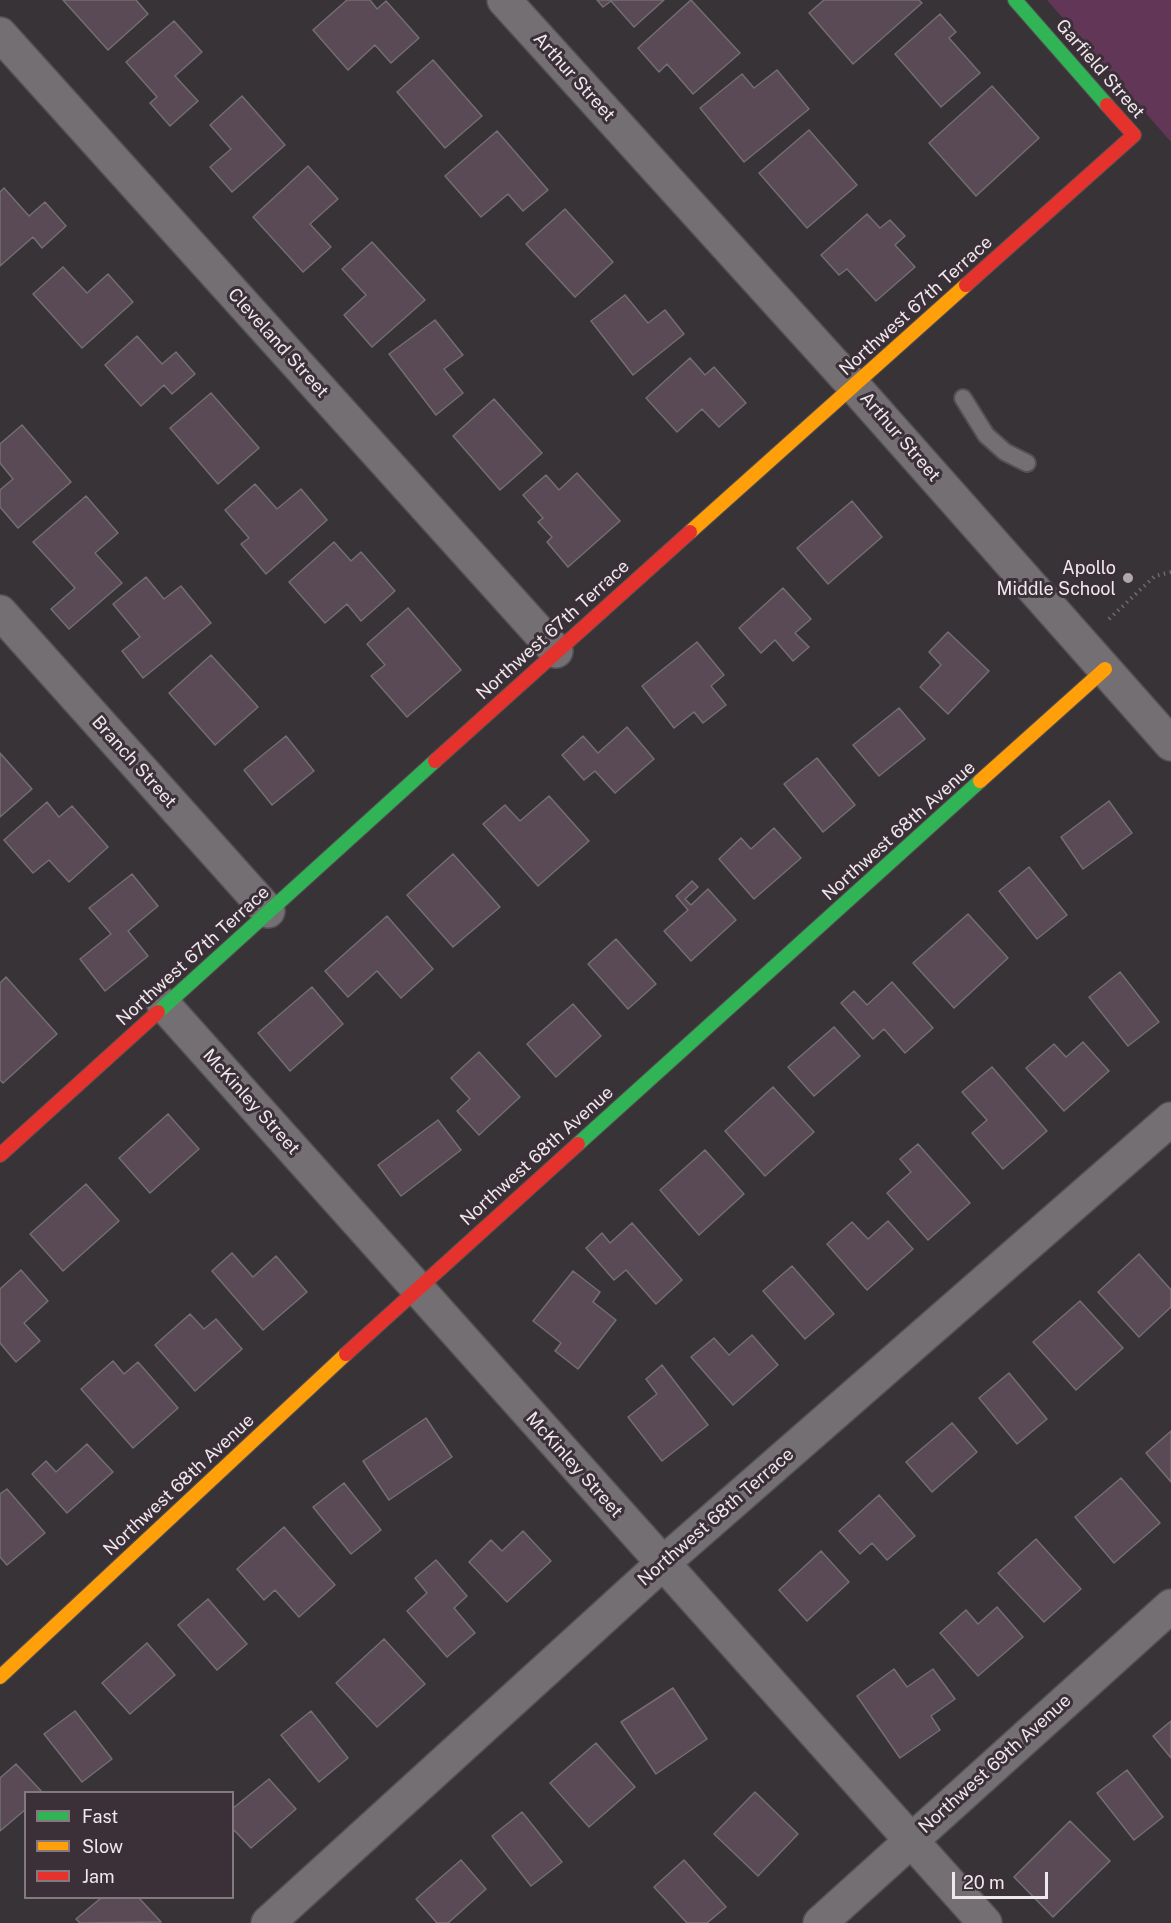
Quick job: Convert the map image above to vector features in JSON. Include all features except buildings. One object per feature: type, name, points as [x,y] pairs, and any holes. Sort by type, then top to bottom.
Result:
[{"type":"street","name":"Arthur Street","points":[[504,0],[854,385],[1171,744]]},
{"type":"street","name":"Garfield Street","points":[[1015,0],[1134,135]]},
{"type":"street","name":"Cleveland Street","points":[[0,34],[556,651]]},
{"type":"street","name":"Northwest 67th Terrace","points":[[0,1155],[556,651],[1134,135]]},
{"type":"street","name":"Branch Street","points":[[0,612],[268,911]]},
{"type":"street","name":"Northwest 68th Avenue","points":[[0,1677],[417,1288],[1105,669]]},
{"type":"street","name":"McKinley Street","points":[[164,1005],[985,1923]]},
{"type":"street","name":"Northwest 68th Terrace","points":[[268,1923],[662,1564],[1171,1119]]},
{"type":"street","name":"Northwest 69th Avenue","points":[[820,1923],[909,1840],[1171,1606]]},
{"type":"lane","points":[[963,399],[986,435],[1005,452],[1027,463]]},
{"type":"path","points":[[1109,619],[1155,576],[1171,572]]},
{"type":"shaded area","points":[[1047,0],[1171,0],[1171,142]]},
{"type":"traffic: fast","points":[[1015,0],[1107,105]]},
{"type":"traffic: fast","points":[[158,1012],[435,761]]},
{"type":"traffic: fast","points":[[578,1144],[980,781]]},
{"type":"traffic: slow","points":[[690,532],[966,285]]},
{"type":"traffic: slow","points":[[980,781],[1105,669]]},
{"type":"traffic: slow","points":[[0,1677],[346,1354]]},
{"type":"traffic: jam","points":[[966,285],[1134,135],[1107,105]]},
{"type":"traffic: jam","points":[[435,761],[690,532]]},
{"type":"traffic: jam","points":[[0,1155],[158,1012]]},
{"type":"traffic: jam","points":[[346,1354],[578,1144]]},
{"type":"place","name":"Apollo Middle School","points":[[1128,578]]}]
